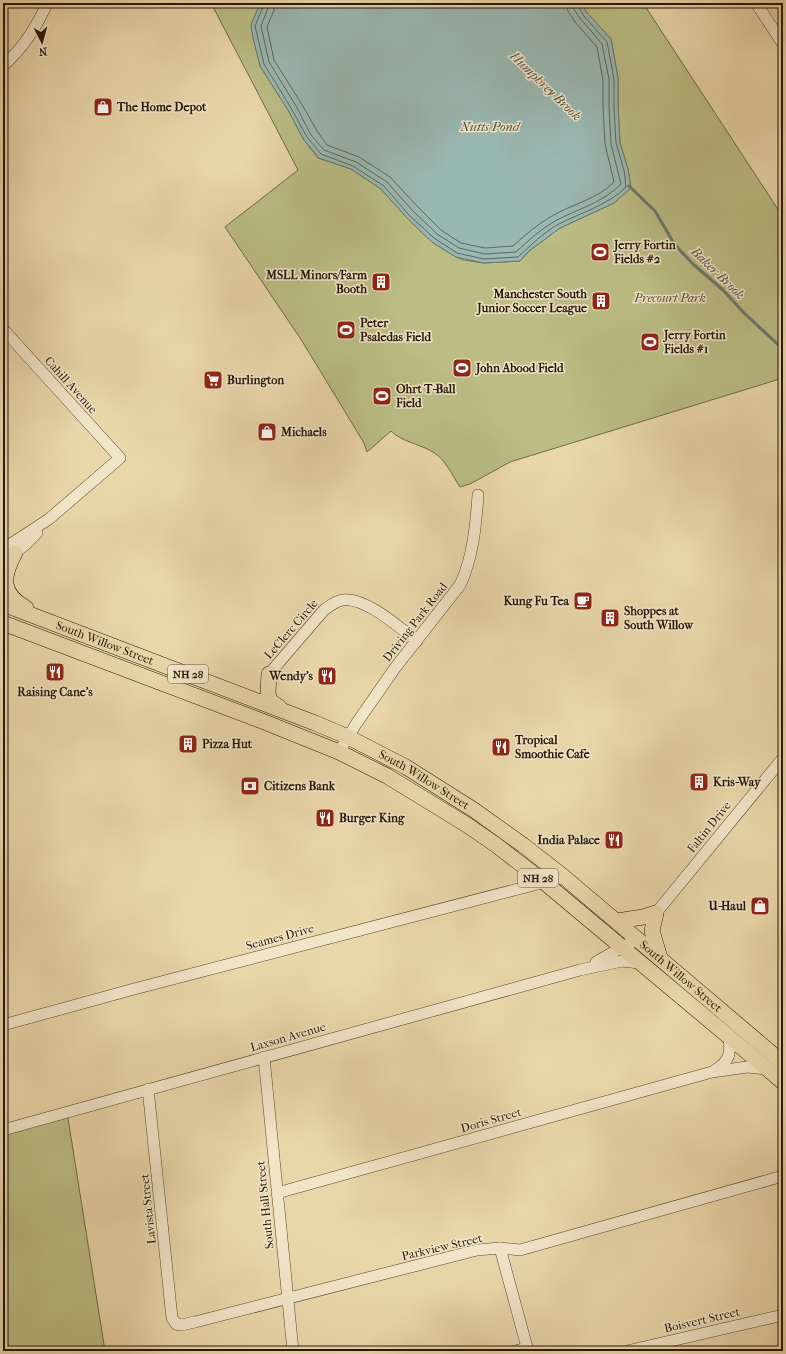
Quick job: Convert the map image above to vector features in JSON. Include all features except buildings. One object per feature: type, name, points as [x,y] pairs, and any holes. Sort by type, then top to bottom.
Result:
[{"type":"main road","points":[[9,551],[4,576],[9,594],[14,601],[60,626]]},
{"type":"main road","name":"South Willow Street","points":[[3,604],[250,697],[348,736],[406,766],[523,845],[564,877],[783,1062]]},
{"type":"main road","name":"South Willow Street","points":[[3,623],[339,752],[387,776],[467,825],[544,882],[783,1082]]},
{"type":"main road","points":[[250,697],[269,674]]},
{"type":"main road","points":[[269,674],[269,700],[272,704],[285,711]]},
{"type":"main road","points":[[617,921],[634,919],[656,913],[652,931],[660,958]]},
{"type":"street","points":[[3,66],[28,39],[41,19],[47,3]]},
{"type":"street","points":[[756,3],[783,44]]},
{"type":"street","name":"Cahill Avenue","points":[[3,329],[120,458],[49,519],[35,535],[9,551]]},
{"type":"street","name":"Driving Park Road","points":[[339,752],[348,736],[395,668],[456,592],[465,575],[476,521],[478,495]]},
{"type":"street","points":[[3,562],[9,551]]},
{"type":"street","name":"LeClerc Circle","points":[[269,674],[324,610],[333,603],[344,600],[355,600],[366,605],[417,640]]},
{"type":"street","name":"Faltin Drive","points":[[656,913],[783,758]]},
{"type":"street","name":"Seames Drive","points":[[3,1025],[149,985],[564,877]]},
{"type":"street","name":"Laxson Avenue","points":[[580,970],[637,939]]},
{"type":"street","name":"Laxson Avenue","points":[[3,1130],[580,970],[622,961],[641,963]]},
{"type":"street","name":"Doris Street","points":[[712,1072],[729,1058],[729,1036]]},
{"type":"street","name":"South Hall Street","points":[[264,1057],[293,1351]]},
{"type":"street","name":"Doris Street","points":[[277,1193],[712,1072],[747,1067],[769,1070]]},
{"type":"street","name":"Lavista Street","points":[[148,1089],[172,1318],[176,1324]]},
{"type":"street","name":"Parkview Street","points":[[176,1324],[181,1325],[195,1322],[477,1250],[500,1248],[520,1250],[783,1176]]},
{"type":"street","points":[[500,1248],[528,1349],[515,1351]]},
{"type":"street","name":"Boisvert Street","points":[[627,1351],[783,1314]]},
{"type":"green space","name":"Precourt Park","points":[[211,3],[259,3],[251,25],[260,66],[288,110],[304,140],[318,158],[351,169],[381,189],[407,218],[432,242],[456,257],[464,260],[484,263],[520,261],[529,251],[560,228],[614,203],[631,188],[628,169],[620,143],[618,78],[611,39],[587,13],[581,3],[643,3],[783,217],[783,378],[510,462],[470,484],[460,487],[445,463],[438,455],[428,449],[400,438],[391,431],[367,452],[364,443],[302,341],[225,227],[298,170]]},
{"type":"green space","points":[[67,1112],[105,1351],[3,1351],[3,1130]]},
{"type":"water","name":"Nutts Pond","points":[[259,3],[581,3],[587,13],[611,39],[618,78],[620,143],[628,169],[631,188],[614,203],[560,228],[529,251],[520,261],[484,263],[456,257],[432,242],[407,218],[381,189],[351,169],[319,158],[304,140],[288,110],[260,66],[251,25]]},
{"type":"waterway","name":"Baker Brook","points":[[629,186],[655,211],[675,245],[693,264],[723,290],[744,313],[783,349]]},
{"type":"place","name":"The Home Depot","points":[[103,107]]},
{"type":"place","name":"Jerry Fortin Fields #2","points":[[600,252]]},
{"type":"place","name":"MSLL Minors/Farm Booth","points":[[381,282]]},
{"type":"place","name":"Manchester South Junior Soccer League","points":[[601,301]]},
{"type":"place","name":"Peter Psaledas Field","points":[[346,330]]},
{"type":"place","name":"Jerry Fortin Fields #1","points":[[650,342]]},
{"type":"place","name":"John Abood Field","points":[[462,368]]},
{"type":"place","name":"Burlington","points":[[213,380]]},
{"type":"place","name":"Ohrt T-Ball Field","points":[[382,396]]},
{"type":"place","name":"Michaels","points":[[267,432]]},
{"type":"place","name":"Kung Fu Tea","points":[[583,601]]},
{"type":"place","name":"Shoppes at South Willow","points":[[610,618]]},
{"type":"place","name":"Raising Cane's","points":[[55,672]]},
{"type":"place","name":"Wendy's","points":[[327,676]]},
{"type":"place","name":"Pizza Hut","points":[[188,744]]},
{"type":"place","name":"Tropical Smoothie Cafe","points":[[501,747]]},
{"type":"place","name":"Kris-Way","points":[[699,782]]},
{"type":"place","name":"Citizens Bank","points":[[250,786]]},
{"type":"place","name":"Burger King","points":[[325,818]]},
{"type":"place","name":"India Palace","points":[[614,840]]},
{"type":"place","name":"U-Haul","points":[[760,906]]},
{"type":"water label","name":"Humphrey Brook","points":[[546,86]]}]
